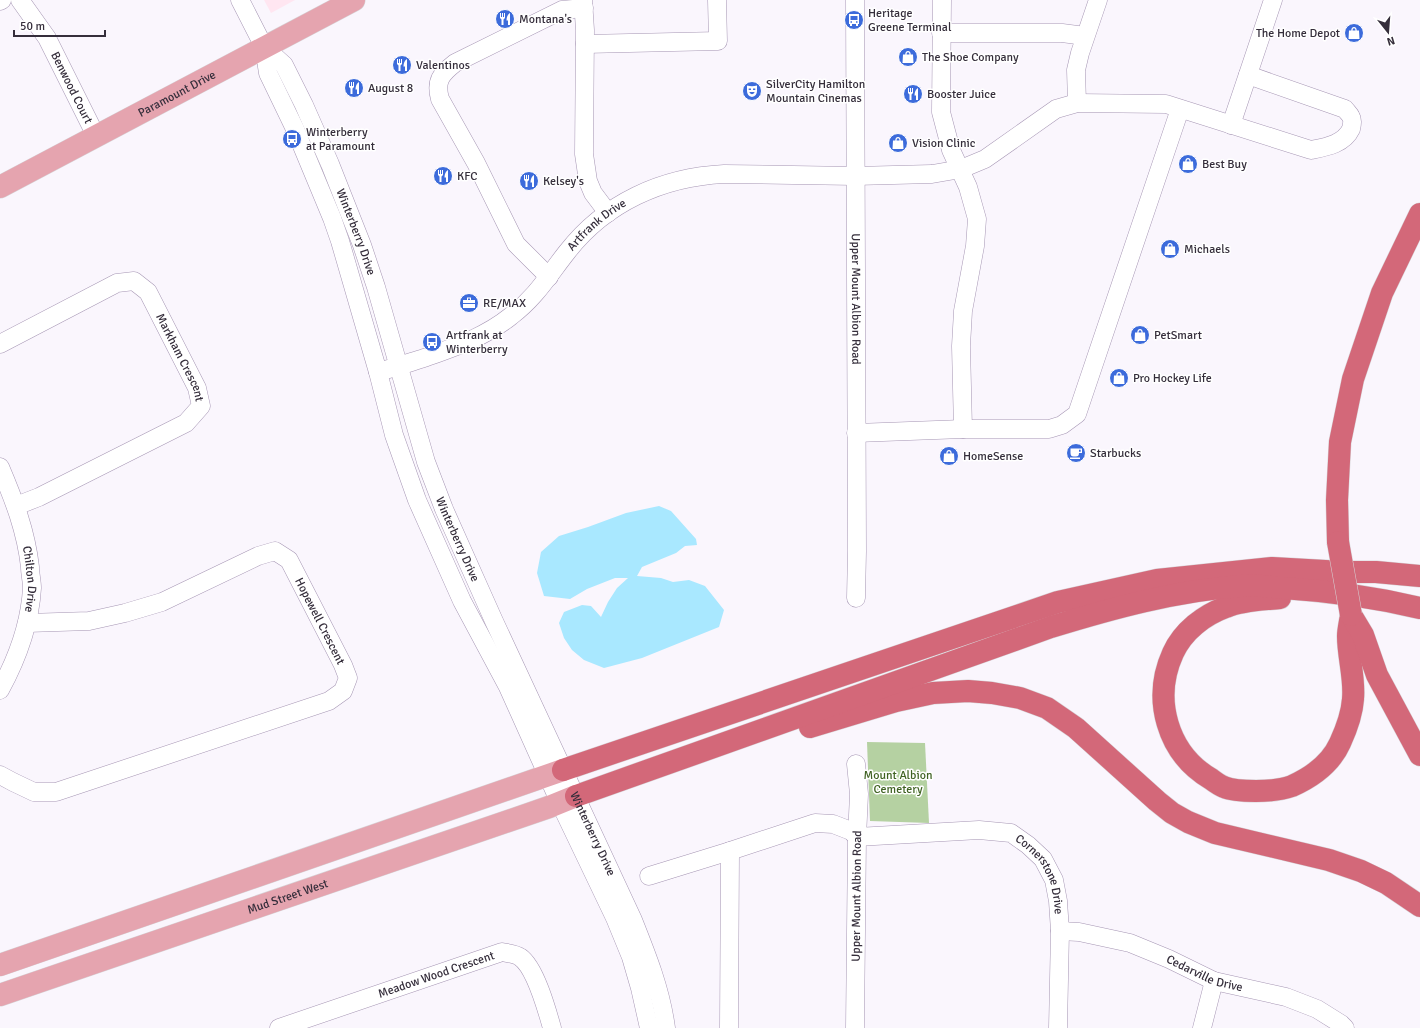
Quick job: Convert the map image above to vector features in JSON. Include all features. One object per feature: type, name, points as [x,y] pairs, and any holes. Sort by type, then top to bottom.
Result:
[{"type":"highway","points":[[1329,591],[1227,606],[1195,624],[1184,635],[1173,653],[1165,676],[1163,698],[1166,720],[1173,738],[1181,753],[1198,772],[1224,787],[1244,791],[1283,789],[1301,782],[1313,775],[1331,759],[1340,744],[1348,725],[1353,699],[1352,670],[1348,636],[1351,615],[1338,542],[1337,500],[1340,442],[1353,379],[1382,293],[1420,214]]},
{"type":"highway","points":[[555,773],[1058,602],[1157,580],[1272,568],[1343,572],[1376,572],[1420,576]]},
{"type":"highway","points":[[1343,572],[1420,592]]},
{"type":"highway","points":[[568,799],[1051,626],[1120,606],[1187,592],[1242,585],[1329,591],[1389,600],[1420,608]]},
{"type":"highway","points":[[1351,615],[1363,635],[1377,675],[1420,755]]},
{"type":"highway","points":[[668,763],[781,736],[896,701],[933,693],[968,691],[992,693],[1020,698],[1047,708],[1076,728],[1157,801],[1172,813],[1188,822],[1215,833],[1330,860],[1361,870],[1386,883],[1420,906]]},
{"type":"main road","name":"Paramount Drive","points":[[0,187],[354,0]]},
{"type":"main road","points":[[0,964],[555,773]]},
{"type":"main road","name":"Mud Street West","points":[[0,995],[568,799]]},
{"type":"street","name":"Benwood Court","points":[[20,0],[47,38],[96,136]]},
{"type":"street","name":"Winterberry Drive","points":[[240,0],[264,47],[268,73],[295,129],[336,229],[378,372],[394,435],[417,500],[462,601],[633,920],[648,958],[658,991],[666,1028]]},
{"type":"street","points":[[585,44],[718,41],[717,0]]},
{"type":"street","name":"Upper Mount Albion Road","points":[[855,0],[856,598]]},
{"type":"street","points":[[942,0],[941,112],[951,150],[968,187],[977,219],[975,246],[963,311],[961,359],[963,429]]},
{"type":"street","points":[[1076,103],[1076,70],[1085,36],[1098,0]]},
{"type":"street","points":[[1231,125],[1273,0]]},
{"type":"street","points":[[549,277],[516,244],[476,163],[440,99],[437,89],[446,70],[455,63],[562,10],[583,4],[585,44],[584,154],[588,180],[593,193],[608,213]]},
{"type":"street","points":[[941,33],[1062,34],[1085,36]]},
{"type":"street","name":"Winterberry Drive","points":[[264,47],[284,65],[304,105],[330,164],[362,245],[376,287],[426,462],[444,509],[494,621],[555,773]]},
{"type":"street","name":"Artfrank Drive","points":[[378,372],[398,367],[460,345],[490,331],[522,307],[549,277],[575,242],[586,231],[622,203],[650,189],[664,184],[694,177],[724,174],[855,176],[932,174],[960,169],[985,159],[1056,109],[1076,103],[1166,104],[1311,150],[1326,147],[1341,141],[1348,134],[1352,126],[1352,118],[1345,109],[1248,75]]},
{"type":"street","points":[[856,433],[963,429],[1049,430],[1062,425],[1077,414],[1180,109]]},
{"type":"street","name":"Markham Crescent","points":[[0,344],[117,283],[134,281],[148,292],[196,388],[201,406],[186,423],[39,497],[16,506]]},
{"type":"street","name":"Chilton Drive","points":[[0,467],[16,506],[28,546],[32,587],[27,623],[13,664],[0,690]]},
{"type":"street","name":"Hopewell Crescent","points":[[0,775],[34,792],[56,792],[329,700],[343,691],[348,678],[289,560],[275,551],[258,556],[162,602],[132,611],[89,621],[27,623]]},
{"type":"street","name":"Upper Mount Albion Road","points":[[855,1028],[857,837],[859,794],[856,764]]},
{"type":"street","name":"Winterberry Drive","points":[[568,799],[628,951],[640,988],[649,1028]]},
{"type":"street","points":[[649,876],[815,823],[833,824],[851,832],[857,837]]},
{"type":"street","name":"Cornerstone Drive","points":[[857,837],[979,830],[1011,833],[1028,845],[1043,859],[1054,880],[1058,901],[1060,931],[1058,1028]]},
{"type":"street","points":[[729,1028],[730,851]]},
{"type":"street","name":"Cedarville Drive","points":[[1060,931],[1079,932],[1130,943],[1169,959],[1214,981],[1286,997],[1317,1009],[1345,1028]]},
{"type":"street","name":"Meadow Wood Crescent","points":[[279,1028],[502,952],[520,957],[532,972],[552,1028]]},
{"type":"street","points":[[1202,1028],[1214,981]]},
{"type":"shaded area","points":[[264,0],[295,0],[271,13]]},
{"type":"green space","name":"Mount Albion Cemetery","points":[[867,742],[925,743],[929,823],[870,821]]},
{"type":"water","points":[[659,506],[671,511],[696,539],[697,545],[685,546],[676,553],[642,567],[637,576],[661,578],[673,582],[689,580],[705,586],[724,610],[719,627],[642,658],[604,668],[584,660],[572,650],[564,638],[559,623],[564,612],[582,605],[591,606],[601,617],[617,588],[628,578],[615,578],[587,589],[570,599],[544,596],[537,573],[541,552],[559,536],[626,513]]},
{"type":"place","name":"Montana's","points":[[505,19]]},
{"type":"place","name":"Heritage Greene Terminal","points":[[854,20]]},
{"type":"place","name":"The Home Depot","points":[[1354,33]]},
{"type":"place","name":"The Shoe Company","points":[[908,57]]},
{"type":"place","name":"Valentinos","points":[[402,65]]},
{"type":"place","name":"August 8","points":[[354,88]]},
{"type":"place","name":"SilverCity Hamilton Mountain Cinemas","points":[[752,91]]},
{"type":"place","name":"Booster Juice","points":[[913,94]]},
{"type":"place","name":"Winterberry at Paramount","points":[[292,139]]},
{"type":"place","name":"Vision Clinic","points":[[898,143]]},
{"type":"place","name":"Best Buy","points":[[1188,164]]},
{"type":"place","name":"KFC","points":[[443,176]]},
{"type":"place","name":"Kelsey's","points":[[529,181]]},
{"type":"place","name":"Michaels","points":[[1170,249]]},
{"type":"place","name":"RE/MAX","points":[[469,303]]},
{"type":"place","name":"PetSmart","points":[[1140,335]]},
{"type":"place","name":"Artfrank at Winterberry","points":[[432,342]]},
{"type":"place","name":"Pro Hockey Life","points":[[1119,378]]},
{"type":"place","name":"Starbucks","points":[[1076,453]]},
{"type":"place","name":"HomeSense","points":[[949,456]]}]
